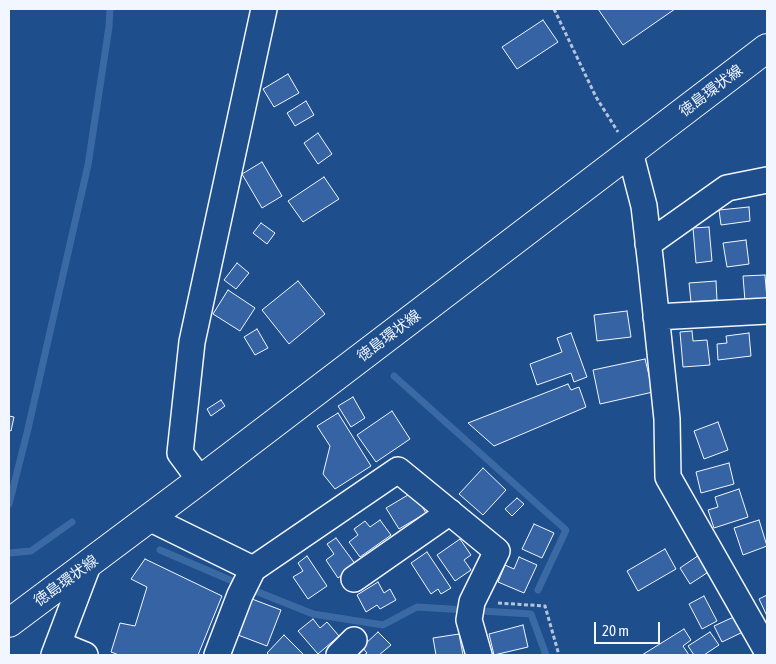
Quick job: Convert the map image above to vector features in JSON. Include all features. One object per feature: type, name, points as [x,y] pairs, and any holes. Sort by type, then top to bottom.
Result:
[{"type":"main road","name":"徳島環状線","points":[[9,623],[88,565],[767,48]]},
{"type":"street","points":[[200,480],[180,453],[192,342],[264,9]]},
{"type":"street","points":[[630,152],[644,206],[667,419],[668,477],[767,651]]},
{"type":"street","points":[[648,244],[727,188],[767,180]]},
{"type":"street","points":[[656,317],[767,311]]},
{"type":"street","points":[[217,655],[240,595],[253,568],[398,470],[497,551],[471,611],[479,655]]},
{"type":"street","points":[[354,579],[450,512]]},
{"type":"street","points":[[149,518],[253,568]]},
{"type":"street","points":[[85,655],[56,650],[88,565]]},
{"type":"path","points":[[554,9],[596,97],[630,152]]},
{"type":"path","points":[[471,611],[545,606],[559,655]]},
{"type":"building","points":[[598,9],[675,9],[623,45]]},
{"type":"building","points":[[543,20],[558,42],[517,69],[502,47]]},
{"type":"building","points":[[288,74],[299,93],[274,107],[263,89]]},
{"type":"building","points":[[306,101],[314,115],[295,126],[287,113]]},
{"type":"building","points":[[318,133],[332,154],[318,164],[304,143]]},
{"type":"building","points":[[262,162],[282,196],[262,208],[242,174]]},
{"type":"building","points":[[324,177],[339,199],[303,222],[288,201]]},
{"type":"building","points":[[749,207],[750,221],[721,225],[719,210]]},
{"type":"building","points":[[261,223],[275,233],[267,244],[253,233]]},
{"type":"building","points":[[709,227],[712,261],[696,263],[693,228]]},
{"type":"building","points":[[746,240],[749,264],[727,267],[723,243]]},
{"type":"building","points":[[237,263],[249,273],[236,289],[224,280]]},
{"type":"building","points":[[765,275],[767,299],[745,301],[743,276]]},
{"type":"building","points":[[298,281],[325,314],[289,344],[262,310]]},
{"type":"building","points":[[716,281],[717,300],[691,302],[689,283]]},
{"type":"building","points":[[228,290],[255,308],[240,331],[213,314]]},
{"type":"building","points":[[627,311],[631,337],[597,341],[594,315]]},
{"type":"building","points":[[257,329],[268,348],[255,355],[244,337]]},
{"type":"building","points":[[692,331],[693,341],[707,340],[710,365],[683,367],[680,332]]},
{"type":"building","points":[[571,333],[587,377],[574,382],[571,373],[537,385],[530,364],[562,352],[557,338]]},
{"type":"building","points":[[749,333],[751,356],[718,360],[717,344],[727,343],[726,336]]},
{"type":"building","points":[[645,359],[653,392],[600,404],[593,370]]},
{"type":"building","points":[[568,384],[571,390],[579,387],[586,407],[494,446],[468,423]]},
{"type":"building","points":[[353,397],[365,418],[351,427],[338,406]]},
{"type":"building","points":[[221,400],[225,406],[211,416],[207,409]]},
{"type":"building","points":[[392,411],[410,439],[376,462],[357,435]]},
{"type":"building","points":[[338,413],[371,466],[335,489],[323,474],[330,446],[317,426]]},
{"type":"building","points":[[9,416],[14,417],[11,431],[9,430]]},
{"type":"building","points":[[718,422],[728,450],[704,459],[694,431]]},
{"type":"building","points":[[729,463],[734,484],[701,493],[696,472]]},
{"type":"building","points":[[483,468],[506,490],[483,515],[459,494]]},
{"type":"building","points":[[739,489],[748,517],[714,528],[708,510],[718,507],[715,497]]},
{"type":"building","points":[[413,492],[426,513],[399,529],[386,508]]},
{"type":"building","points":[[517,498],[524,504],[512,516],[505,509]]},
{"type":"building","points":[[380,520],[391,535],[360,557],[349,542],[358,535],[354,529],[365,521],[370,527]]},
{"type":"building","points":[[759,520],[767,546],[743,555],[734,528]]},
{"type":"building","points":[[534,524],[554,533],[542,558],[522,549]]},
{"type":"building","points":[[336,538],[356,565],[338,578],[326,560],[334,554],[327,544]]},
{"type":"building","points":[[460,539],[471,555],[464,560],[471,570],[455,581],[437,555]]},
{"type":"building","points":[[665,549],[676,569],[638,591],[627,571]]},
{"type":"building","points":[[427,552],[451,588],[441,594],[438,589],[431,594],[411,563]]},
{"type":"building","points":[[702,553],[713,569],[690,584],[680,568]]},
{"type":"building","points":[[307,556],[327,586],[308,599],[293,577],[303,571],[298,563]]},
{"type":"building","points":[[519,557],[537,565],[524,593],[498,582],[505,565],[514,569]]},
{"type":"building","points":[[145,559],[222,596],[198,655],[119,655],[111,652],[120,623],[135,626],[147,587],[131,579]]},
{"type":"building","points":[[378,582],[384,593],[390,589],[396,600],[380,609],[377,605],[366,612],[357,595]]},
{"type":"building","points":[[767,595],[767,616],[759,599]]},
{"type":"building","points":[[704,596],[717,621],[702,629],[689,604]]},
{"type":"building","points":[[252,599],[281,610],[267,646],[238,635]]},
{"type":"building","points":[[738,615],[745,631],[722,642],[714,626]]},
{"type":"building","points":[[313,619],[320,628],[327,622],[339,636],[318,654],[298,631]]},
{"type":"building","points":[[523,625],[528,647],[494,655],[489,634]]},
{"type":"building","points":[[684,629],[691,640],[683,646],[689,655],[642,655]]},
{"type":"building","points":[[378,632],[391,645],[379,655],[364,655],[367,653],[362,647]]},
{"type":"building","points":[[710,632],[719,645],[704,655],[694,655],[688,646]]},
{"type":"building","points":[[459,634],[463,655],[436,655],[433,638]]},
{"type":"building","points":[[284,635],[304,655],[269,655],[267,653]]},
{"type":"waterway","points":[[9,504],[88,165],[109,27],[110,9]]},
{"type":"waterway","points":[[394,376],[566,530],[538,590]]},
{"type":"waterway","points":[[9,553],[31,551],[72,522]]},
{"type":"waterway","points":[[160,550],[313,614],[383,625],[417,607],[531,614],[546,655]]}]
